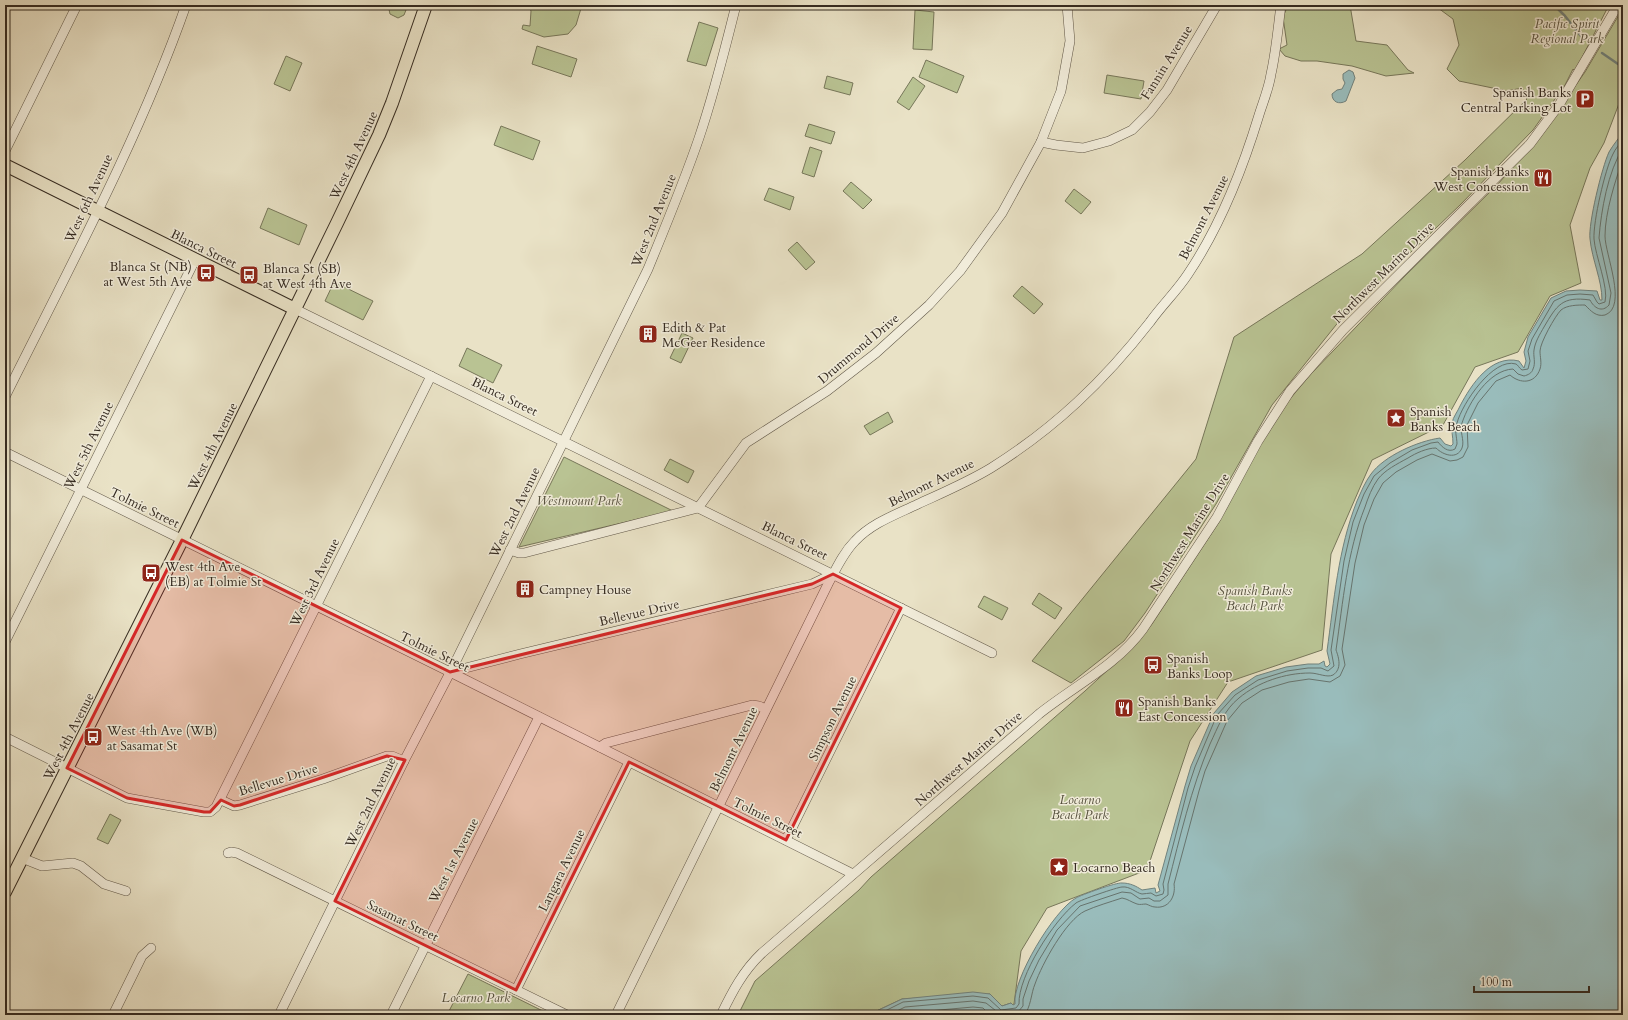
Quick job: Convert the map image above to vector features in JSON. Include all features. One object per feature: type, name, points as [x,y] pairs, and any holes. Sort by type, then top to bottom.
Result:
[{"type":"main road","name":"West 4th Avenue","points":[[5,892],[182,540],[379,135],[403,74],[426,5]]},
{"type":"main road","name":"Blanca Street","points":[[5,165],[295,309]]},
{"type":"street","points":[[5,151],[77,5]]},
{"type":"street","name":"West 6th Avenue","points":[[5,397],[97,210],[152,92],[186,5]]},
{"type":"street","name":"West 2nd Avenue","points":[[279,1015],[404,761],[450,672],[644,276],[674,205],[705,119],[736,5]]},
{"type":"street","name":"Drummond Drive","points":[[698,508],[746,443],[827,391],[876,353],[934,299],[960,271],[1002,213],[1041,142],[1061,91],[1070,41],[1067,5]]},
{"type":"street","name":"Fannin Avenue","points":[[1041,142],[1056,146],[1084,148],[1109,141],[1132,130],[1150,112],[1166,90],[1217,5]]},
{"type":"street","name":"Belmont Avenue","points":[[616,1015],[833,574],[854,542],[880,521],[990,468],[1056,421],[1094,387],[1125,353],[1159,309],[1175,293],[1189,273],[1222,214],[1247,156],[1271,74],[1281,5]]},
{"type":"street","name":"Northwest Marine Drive","points":[[721,1015],[735,986],[753,962],[1039,714],[1112,662],[1130,645],[1143,629],[1217,517],[1258,440],[1290,391],[1343,330],[1530,144],[1559,105],[1618,5]]},
{"type":"street","name":"West 5th Avenue","points":[[5,642],[195,260]]},
{"type":"street","name":"Blanca Street","points":[[295,309],[992,653]]},
{"type":"street","name":"West 3rd Avenue","points":[[221,800],[431,376]]},
{"type":"street","name":"Tolmie Street","points":[[5,452],[854,874]]},
{"type":"street","points":[[510,550],[524,553],[698,508]]},
{"type":"street","name":"Bellevue Drive","points":[[450,672],[810,585],[833,574]]},
{"type":"street","name":"Simpson Avenue","points":[[786,840],[902,608]]},
{"type":"street","points":[[600,747],[606,743],[752,706],[759,706],[766,709]]},
{"type":"street","name":"West 1st Avenue","points":[[391,1015],[424,945],[539,717]]},
{"type":"street","points":[[5,737],[127,798],[204,812],[210,812],[221,800]]},
{"type":"street","name":"Bellevue Drive","points":[[221,800],[234,806],[240,805],[323,779],[387,756],[392,756],[404,761]]},
{"type":"street","name":"Langara Avenue","points":[[516,990],[629,762]]},
{"type":"street","name":"Sasamat Street","points":[[228,853],[237,853],[567,1015]]},
{"type":"street","points":[[22,858],[42,866],[73,863],[81,866],[104,884],[126,891]]},
{"type":"street","points":[[113,1015],[142,956],[151,948]]},
{"type":"highlighted area","points":[[182,540],[450,672],[812,584],[833,574],[901,608],[786,840],[629,762],[516,990],[335,901],[405,760],[387,756],[240,805],[234,806],[221,800],[210,812],[127,798],[67,768]]},
{"type":"green space","points":[[388,5],[408,5],[404,15],[398,18],[390,14]]},
{"type":"green space","points":[[529,5],[582,5],[576,25],[568,34],[544,37],[522,29],[523,25],[530,26],[531,11]]},
{"type":"green space","points":[[1288,5],[1350,5],[1356,41],[1387,45],[1408,70],[1414,73],[1386,76],[1352,66],[1317,61],[1301,61],[1285,56],[1279,49],[1287,45],[1283,17]]},
{"type":"green space","name":"Pacific Spirit Regional Park","points":[[1434,5],[1609,5],[1575,71],[1573,69],[1565,85],[1533,130],[1460,205],[1340,320],[1272,405],[1216,504],[1145,613],[1124,641],[1071,683],[1032,661],[1196,459],[1234,337],[1362,254],[1465,160],[1527,99],[1522,88],[1507,91],[1459,81],[1447,69],[1459,45],[1453,19]]},
{"type":"green space","points":[[1623,8],[1623,95],[1604,143],[1590,168],[1570,225],[1581,283],[1550,296],[1518,352],[1475,367],[1443,425],[1372,460],[1331,554],[1322,650],[1228,682],[1190,741],[1147,870],[1047,908],[1021,951],[1014,1004],[1012,1005],[1011,1003],[1002,1006],[990,994],[902,999],[868,1015],[738,1015],[755,981],[859,890],[871,877],[1085,691],[1137,643],[1152,624],[1219,522],[1279,412],[1311,374],[1404,277],[1498,184],[1540,136],[1585,72]]},
{"type":"green space","points":[[915,10],[934,12],[932,50],[913,49]]},
{"type":"green space","points":[[699,22],[718,28],[706,66],[687,61]]},
{"type":"green space","points":[[537,46],[577,59],[571,77],[532,64]]},
{"type":"green space","points":[[286,56],[302,63],[290,91],[274,84]]},
{"type":"green space","points":[[926,60],[964,76],[957,93],[919,77]]},
{"type":"green space","points":[[1107,75],[1144,81],[1141,99],[1104,93]]},
{"type":"green space","points":[[827,76],[853,83],[850,95],[824,88]]},
{"type":"green space","points":[[913,77],[925,86],[909,110],[897,102]]},
{"type":"green space","points":[[809,124],[835,132],[831,144],[805,136]]},
{"type":"green space","points":[[501,126],[540,141],[533,160],[494,145]]},
{"type":"green space","points":[[810,147],[822,151],[814,177],[802,173]]},
{"type":"green space","points":[[851,182],[872,200],[863,209],[843,191]]},
{"type":"green space","points":[[769,188],[794,197],[790,210],[764,200]]},
{"type":"green space","points":[[1074,189],[1091,202],[1081,214],[1065,201]]},
{"type":"green space","points":[[268,208],[307,225],[299,245],[260,228]]},
{"type":"green space","points":[[797,242],[815,262],[806,270],[788,250]]},
{"type":"green space","points":[[334,282],[373,301],[363,320],[325,301]]},
{"type":"green space","points":[[1022,286],[1043,304],[1034,314],[1013,296]]},
{"type":"green space","points":[[682,333],[693,338],[681,363],[670,358]]},
{"type":"green space","points":[[467,348],[502,365],[493,383],[459,366]]},
{"type":"green space","points":[[888,412],[893,422],[870,435],[864,426]]},
{"type":"green space","name":"Westmount Park","points":[[564,457],[673,511],[519,547]]},
{"type":"green space","points":[[670,459],[694,471],[688,483],[664,470]]},
{"type":"green space","points":[[1039,593],[1062,608],[1055,619],[1032,604]]},
{"type":"green space","points":[[984,596],[1008,608],[1002,620],[978,607]]},
{"type":"green space","points":[[110,814],[121,820],[108,844],[97,839]]},
{"type":"green space","name":"Locarno Park","points":[[468,974],[551,1015],[447,1015]]},
{"type":"water","points":[[1349,70],[1353,72],[1355,78],[1346,101],[1338,103],[1333,99],[1332,94],[1337,90],[1342,89],[1345,83],[1343,74]]},
{"type":"water","points":[[1623,132],[1623,1015],[868,1015],[902,999],[973,992],[990,994],[1002,1006],[1011,1003],[1013,1005],[1015,1004],[1020,979],[1036,946],[1057,916],[1076,898],[1119,883],[1130,884],[1142,890],[1155,888],[1156,893],[1160,891],[1158,885],[1191,766],[1214,713],[1232,692],[1256,676],[1286,667],[1319,664],[1324,661],[1325,666],[1327,667],[1330,664],[1327,651],[1341,556],[1357,501],[1371,474],[1377,467],[1393,455],[1422,442],[1440,438],[1445,444],[1451,446],[1453,444],[1453,419],[1470,389],[1483,373],[1500,362],[1509,360],[1519,361],[1524,368],[1526,361],[1524,352],[1528,337],[1551,298],[1566,291],[1580,290],[1597,291],[1600,300],[1602,300],[1602,292],[1590,239],[1591,221],[1606,159]]},
{"type":"waterway","points":[[1554,5],[1584,40]]},
{"type":"waterway","points":[[1602,53],[1618,64]]},
{"type":"place","name":"Spanish Banks Central Parking Lot","points":[[1585,99]]},
{"type":"place","name":"Spanish Banks West Concession","points":[[1543,178]]},
{"type":"place","name":"Blanca St (NB) at West 5th Ave","points":[[206,273]]},
{"type":"place","name":"Blanca St (SB) at West 4th Ave","points":[[249,275]]},
{"type":"place","name":"Edith & Pat McGeer Residence","points":[[648,334]]},
{"type":"place","name":"Spanish Banks Beach","points":[[1396,418]]},
{"type":"place","name":"West 4th Ave (EB) at Tolmie St","points":[[151,573]]},
{"type":"place","name":"Campney House","points":[[525,589]]},
{"type":"place","name":"Spanish Banks Loop","points":[[1153,665]]},
{"type":"place","name":"Spanish Banks East Concession","points":[[1124,708]]},
{"type":"place","name":"West 4th Ave (WB) at Sasamat St","points":[[93,737]]},
{"type":"place","name":"Locarno Beach","points":[[1059,867]]},
{"type":"park label","name":"Spanish Banks Beach Park","points":[[1255,598]]},
{"type":"park label","name":"Locarno Beach Park","points":[[1080,806]]}]
